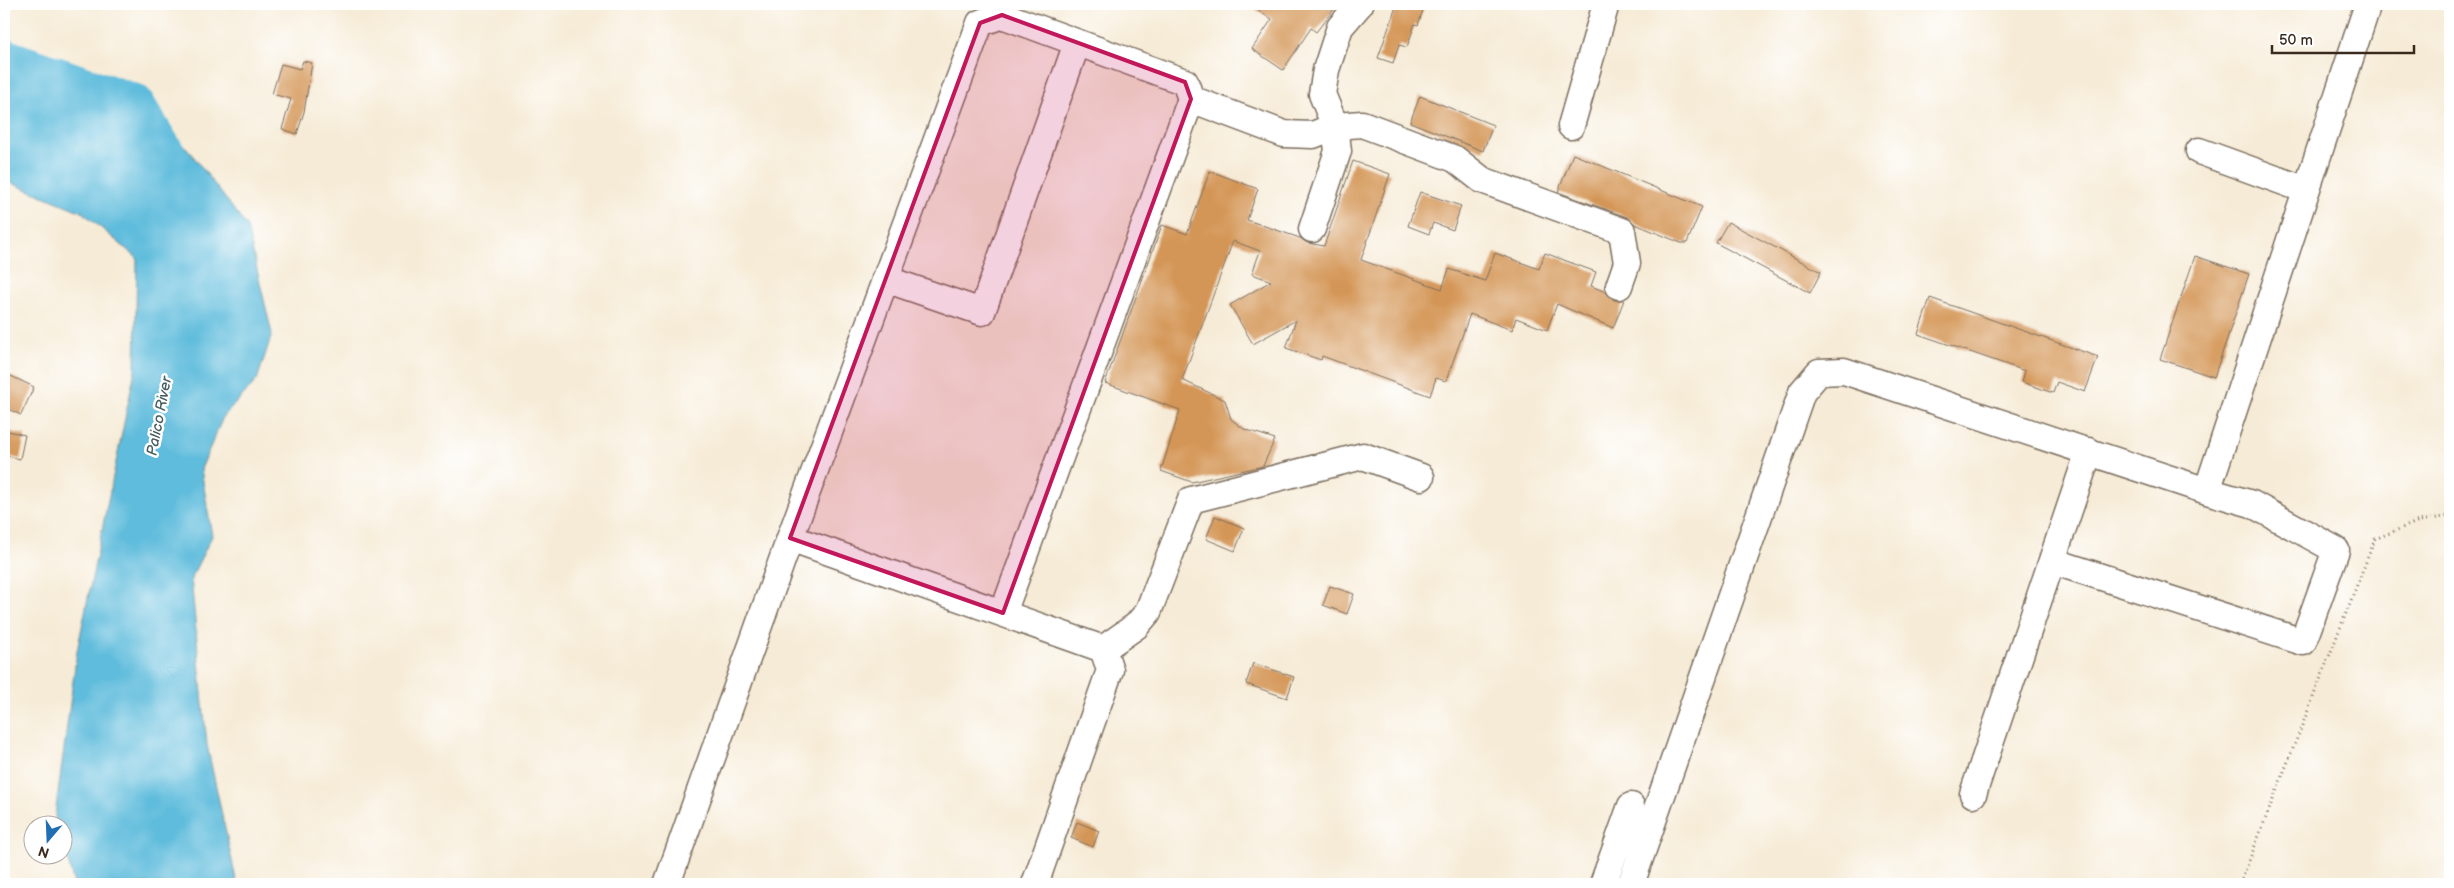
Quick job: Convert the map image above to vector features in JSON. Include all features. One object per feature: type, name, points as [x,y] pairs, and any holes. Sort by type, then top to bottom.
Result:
[{"type":"street","points":[[1312,229],[1338,151],[1335,126],[1322,94],[1326,70],[1340,27],[1360,4]]},
{"type":"street","points":[[1571,126],[1606,4]]},
{"type":"street","points":[[2207,491],[2368,4]]},
{"type":"street","points":[[667,884],[790,538],[980,22],[1004,9],[1077,42],[1185,82],[1191,99],[1003,613]]},
{"type":"street","points":[[885,279],[982,312],[1077,42]]},
{"type":"street","points":[[1191,99],[1284,134],[1313,135],[1335,126],[1362,124],[1455,159],[1482,180],[1622,231],[1626,263],[1619,286]]},
{"type":"street","points":[[2199,151],[2306,190]]},
{"type":"street","points":[[1631,884],[1802,392],[1819,372],[1844,371],[2207,491],[2252,504],[2336,550],[2303,642],[2052,561]]},
{"type":"street","points":[[1973,794],[2089,452]]},
{"type":"street","points":[[1103,648],[1136,626],[1148,612],[1191,500],[1363,456],[1421,477]]},
{"type":"street","points":[[790,538],[1103,648]]},
{"type":"street","points":[[1035,884],[1110,670],[1103,648]]},
{"type":"street","points":[[1603,884],[1631,806]]},
{"type":"path","points":[[2240,884],[2375,539],[2419,521],[2450,516]]},
{"type":"highlighted area","points":[[1002,15],[1185,82],[1191,99],[1003,613],[790,538],[980,23]]},
{"type":"water","points":[[4,51],[71,74],[187,148],[247,227],[272,334],[257,380],[223,417],[201,469],[212,536],[191,578],[207,745],[237,884],[74,884],[69,866],[72,866],[72,816],[55,816],[77,651],[135,370],[137,258],[82,212],[4,180]]},
{"type":"building","points":[[1246,4],[1338,4],[1316,32],[1311,28],[1283,70],[1252,49],[1272,19]]},
{"type":"building","points":[[1397,4],[1425,4],[1418,25],[1415,24],[1407,47],[1399,45],[1393,63],[1378,58]]},
{"type":"building","points":[[303,61],[312,63],[304,112],[297,134],[282,129],[291,99],[272,94],[281,64],[300,69]]},
{"type":"building","points":[[1420,96],[1493,125],[1483,151],[1410,122]]},
{"type":"building","points":[[1573,154],[1702,207],[1687,243],[1681,243],[1635,224],[1627,217],[1558,192]]},
{"type":"building","points":[[1353,161],[1390,174],[1361,260],[1442,289],[1449,269],[1485,281],[1495,253],[1539,269],[1545,253],[1596,272],[1591,286],[1606,292],[1614,300],[1624,300],[1613,328],[1557,304],[1547,330],[1516,318],[1512,330],[1470,314],[1446,381],[1436,378],[1430,396],[1322,356],[1321,360],[1286,348],[1296,320],[1253,344],[1230,305],[1271,281],[1252,274],[1260,251],[1233,241],[1182,380],[1225,400],[1231,419],[1244,429],[1275,439],[1263,466],[1192,482],[1161,471],[1180,410],[1105,383],[1162,225],[1187,234],[1210,171],[1258,189],[1247,220],[1300,238],[1307,243],[1324,246]]},
{"type":"building","points":[[1420,192],[1461,206],[1453,230],[1433,223],[1429,234],[1408,226]]},
{"type":"building","points":[[1728,222],[1821,272],[1810,293],[1716,243]]},
{"type":"building","points":[[2195,256],[2249,274],[2214,377],[2160,359]]},
{"type":"building","points":[[1930,298],[2098,357],[2085,392],[2057,382],[2053,393],[2022,382],[2025,371],[1918,334]]},
{"type":"building","points":[[9,375],[34,387],[21,415],[4,407],[4,386]]},
{"type":"building","points":[[8,431],[25,435],[20,459],[4,455]]},
{"type":"building","points":[[1215,516],[1244,528],[1235,551],[1206,539]]},
{"type":"building","points":[[1330,586],[1354,594],[1347,614],[1323,605]]},
{"type":"building","points":[[1253,663],[1294,677],[1287,698],[1246,684]]},
{"type":"building","points":[[1077,822],[1099,831],[1093,847],[1071,838]]},
{"type":"waterway","name":"Palico River","points":[[4,55],[136,101],[175,164]]}]
